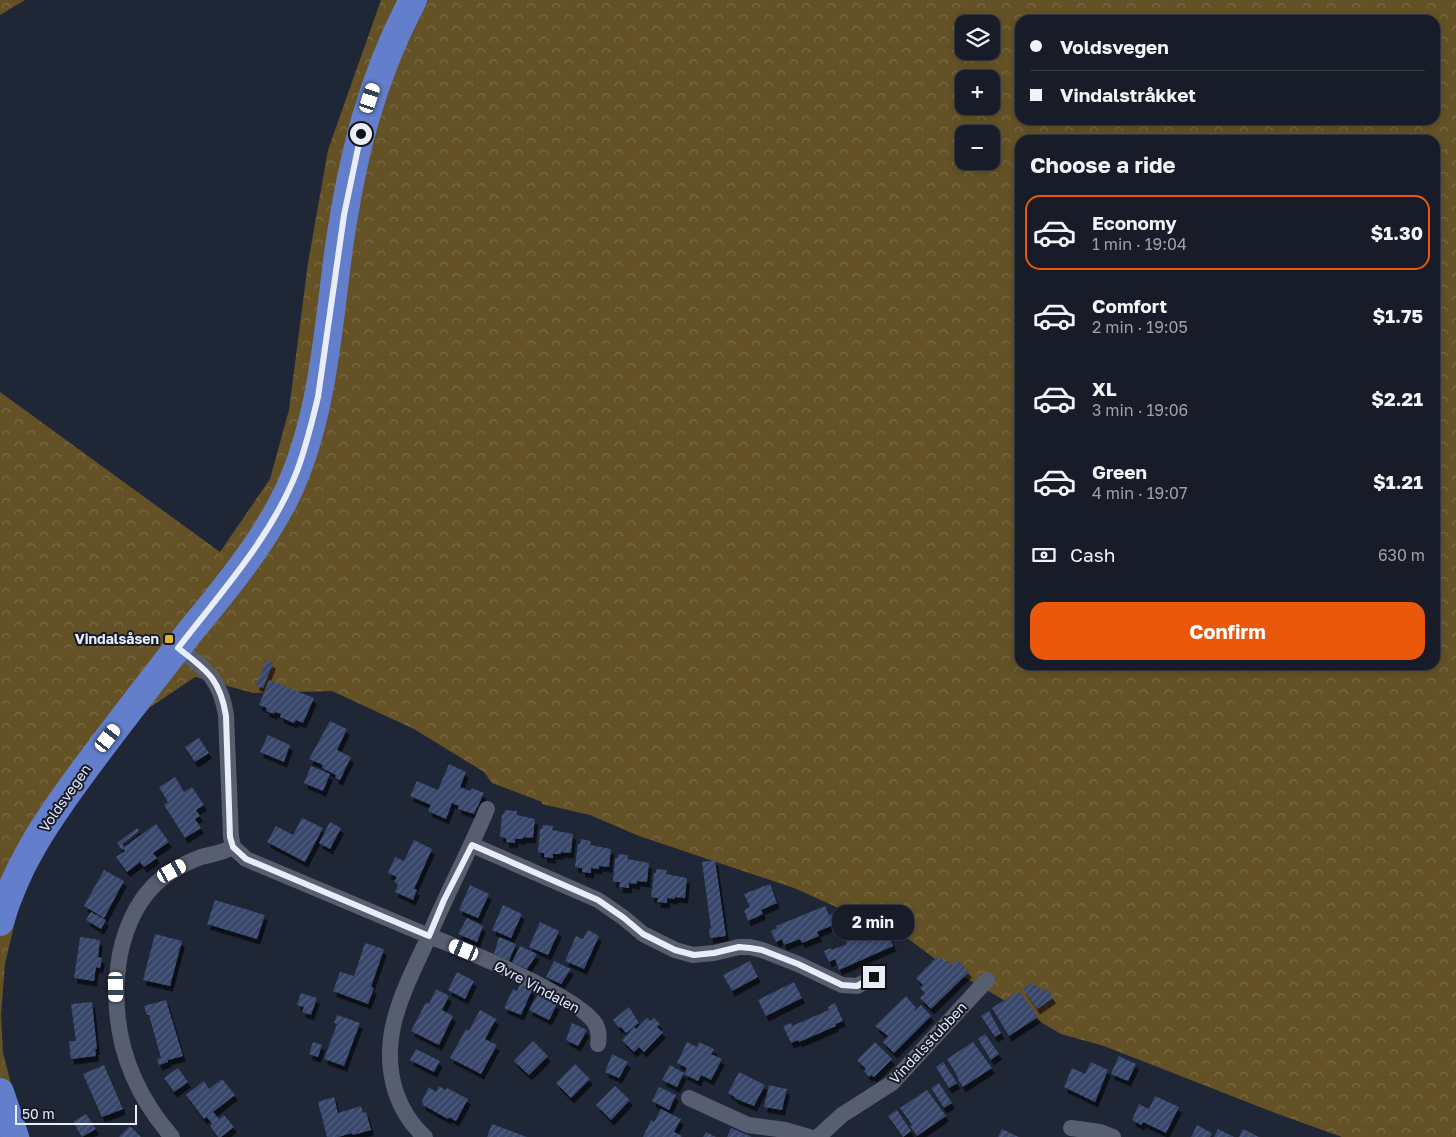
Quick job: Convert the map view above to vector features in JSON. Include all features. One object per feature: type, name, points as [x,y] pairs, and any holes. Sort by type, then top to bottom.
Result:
[{"type":"highway","name":"Voldsvegen","points":[[0,922],[19,872],[48,820],[97,752],[241,568],[275,516],[297,472],[318,397],[344,218],[361,134],[390,44],[413,0]]},
{"type":"highway","points":[[0,1092],[15,1137]]},
{"type":"street","points":[[178,648],[209,673],[224,699],[230,837],[233,847],[246,859],[429,936]]},
{"type":"street","points":[[425,1137],[411,1123],[399,1103],[389,1069],[391,1033],[403,992],[487,809]]},
{"type":"street","points":[[472,845],[598,900],[643,934],[675,950],[694,955],[714,953],[739,947],[762,950],[798,964],[842,985],[857,986],[874,977]]},
{"type":"street","points":[[172,1137],[145,1102],[127,1060],[120,1034],[116,1008],[116,987],[123,941],[129,923],[138,906],[160,880],[185,864],[233,847]]},
{"type":"street","name":"Øvre Vindalen","points":[[429,936],[494,963],[568,1001],[585,1013],[596,1026],[598,1044]]},
{"type":"street","name":"Vindalsstubben","points":[[818,1137],[842,1115],[892,1083],[987,980]]},
{"type":"street","points":[[689,1098],[748,1125],[785,1130],[809,1137]]},
{"type":"street","points":[[1071,1128],[1100,1132],[1113,1137]]},
{"type":"green space","points":[[0,0],[25,0],[0,15]]},
{"type":"green space","points":[[381,0],[1456,0],[1456,1137],[1342,1137],[1278,1114],[1104,1046],[1061,1034],[939,962],[910,940],[794,888],[639,836],[590,815],[542,804],[542,802],[492,783],[484,772],[414,729],[332,691],[253,693],[195,677],[149,708],[87,784],[41,855],[17,913],[5,964],[1,1015],[3,1053],[15,1099],[30,1137],[0,1137],[0,392],[220,552],[270,479],[289,410],[308,263],[328,150]]},
{"type":"building","points":[[266,660],[273,663],[263,688],[256,685]]},
{"type":"building","points":[[269,680],[314,698],[303,723],[296,720],[294,723],[280,717],[281,714],[266,711],[267,708],[259,705]]},
{"type":"building","points":[[330,721],[347,729],[337,750],[351,757],[340,780],[335,778],[336,775],[322,768],[323,765],[309,759]]},
{"type":"building","points":[[268,735],[290,745],[284,762],[260,752]]},
{"type":"building","points":[[199,738],[209,753],[195,762],[185,747]]},
{"type":"building","points":[[449,764],[466,772],[460,787],[470,791],[472,788],[484,793],[474,814],[458,809],[459,806],[452,803],[446,819],[428,811],[431,805],[410,796],[417,781],[438,790]]},
{"type":"building","points":[[311,766],[330,774],[323,791],[304,783]]},
{"type":"building","points":[[175,777],[184,792],[192,787],[204,805],[196,810],[200,816],[195,819],[201,828],[185,838],[164,805],[168,802],[159,787]]},
{"type":"building","points":[[505,810],[517,811],[517,815],[535,819],[533,838],[523,837],[523,839],[515,839],[515,843],[506,842],[506,838],[500,837],[502,814],[504,814]]},
{"type":"building","points":[[302,818],[323,828],[305,862],[267,842],[276,826],[293,835]]},
{"type":"building","points":[[330,822],[341,828],[330,849],[319,843]]},
{"type":"building","points":[[156,824],[169,842],[153,853],[157,858],[144,867],[140,862],[127,872],[116,857],[125,851],[117,843],[137,828],[139,831],[122,844],[124,847]]},
{"type":"building","points":[[543,825],[553,826],[552,830],[573,834],[571,853],[561,852],[561,854],[553,854],[553,858],[544,857],[544,853],[538,852],[540,829],[542,829]]},
{"type":"building","points":[[581,839],[591,841],[590,845],[611,849],[609,867],[599,866],[599,869],[591,868],[591,873],[582,872],[582,868],[575,867],[578,844],[580,844]]},
{"type":"building","points":[[414,840],[432,849],[414,889],[417,890],[413,900],[395,892],[398,884],[394,882],[397,877],[388,873],[395,857],[404,861]]},
{"type":"building","points":[[618,854],[628,855],[627,859],[649,863],[647,882],[637,881],[637,884],[629,883],[629,888],[619,887],[620,882],[613,882],[615,858],[618,858]]},
{"type":"building","points":[[715,860],[726,936],[710,938],[709,929],[711,928],[702,862]]},
{"type":"building","points":[[656,869],[667,870],[666,874],[687,878],[685,898],[667,898],[667,903],[657,902],[658,898],[651,897]]},
{"type":"building","points":[[104,870],[124,881],[104,918],[84,906]]},
{"type":"building","points":[[770,884],[777,903],[761,910],[763,914],[748,921],[744,910],[750,907],[744,894]]},
{"type":"building","points":[[470,885],[489,894],[478,918],[459,910]]},
{"type":"building","points":[[215,900],[265,915],[257,939],[207,924]]},
{"type":"building","points":[[503,905],[522,914],[511,938],[492,930]]},
{"type":"building","points":[[825,906],[829,915],[836,912],[840,922],[817,932],[819,936],[802,943],[800,939],[784,945],[782,939],[776,942],[771,931],[777,928],[776,926]]},
{"type":"building","points":[[91,912],[106,920],[101,929],[86,920]]},
{"type":"building","points":[[467,918],[483,926],[477,942],[458,934]]},
{"type":"building","points":[[540,922],[559,931],[548,955],[529,947]]},
{"type":"building","points":[[588,930],[599,936],[584,969],[565,961],[576,936],[583,939]]},
{"type":"building","points":[[880,930],[883,938],[889,935],[893,946],[839,970],[835,959],[829,962],[824,951],[847,944],[845,939],[862,933],[864,937]]},
{"type":"building","points":[[155,934],[182,941],[170,986],[143,980]]},
{"type":"building","points":[[80,937],[100,940],[98,957],[102,958],[100,968],[96,967],[94,981],[74,978]]},
{"type":"building","points":[[499,937],[516,944],[509,961],[494,954]]},
{"type":"building","points":[[365,943],[384,949],[371,987],[374,988],[368,1004],[333,991],[340,972],[354,976]]},
{"type":"building","points":[[520,946],[537,954],[527,969],[512,962]]},
{"type":"building","points":[[938,956],[945,962],[947,960],[953,965],[958,960],[969,972],[931,1009],[920,998],[925,993],[920,988],[923,985],[916,978]]},
{"type":"building","points":[[554,961],[571,969],[561,984],[546,977]]},
{"type":"building","points":[[750,961],[758,977],[732,991],[723,975]]},
{"type":"building","points":[[457,972],[474,981],[465,999],[448,990]]},
{"type":"building","points":[[794,982],[802,998],[766,1016],[758,1000]]},
{"type":"building","points":[[1032,983],[1044,991],[1047,989],[1053,998],[1037,1009],[1023,989]]},
{"type":"building","points":[[520,984],[532,990],[521,1015],[504,1008],[513,989],[517,991]]},
{"type":"building","points":[[436,989],[449,996],[442,1010],[453,1016],[439,1045],[411,1031],[426,1002],[429,1004]]},
{"type":"building","points":[[1019,991],[1038,1017],[1009,1036],[992,1008]]},
{"type":"building","points":[[301,993],[317,998],[311,1015],[302,1012],[304,1007],[297,1005]]},
{"type":"building","points":[[538,994],[557,1004],[549,1020],[529,1010]]},
{"type":"building","points":[[906,996],[916,1008],[914,1012],[921,1005],[931,1016],[894,1053],[883,1042],[888,1036],[875,1026]]},
{"type":"building","points":[[166,1000],[183,1056],[168,1060],[168,1062],[159,1065],[157,1059],[161,1058],[149,1015],[147,1015],[144,1006]]},
{"type":"building","points":[[92,1002],[97,1049],[95,1049],[96,1056],[71,1059],[69,1041],[76,1041],[71,1004]]},
{"type":"building","points":[[835,1003],[843,1021],[799,1042],[798,1040],[791,1043],[783,1026],[791,1023],[792,1026],[829,1010],[828,1007]]},
{"type":"building","points":[[629,1007],[639,1023],[626,1033],[613,1020]]},
{"type":"building","points":[[480,1010],[496,1019],[485,1039],[497,1045],[481,1074],[450,1058],[466,1029],[469,1031]]},
{"type":"building","points":[[989,1011],[1001,1033],[995,1037],[981,1016]]},
{"type":"building","points":[[337,1015],[360,1023],[344,1066],[324,1059],[337,1024],[334,1023]]},
{"type":"building","points":[[647,1018],[651,1021],[654,1018],[660,1024],[657,1027],[663,1032],[644,1052],[639,1047],[634,1052],[622,1040],[634,1027],[636,1029]]},
{"type":"building","points":[[572,1023],[587,1030],[578,1046],[566,1040]]},
{"type":"building","points":[[985,1034],[999,1054],[991,1060],[978,1039]]},
{"type":"building","points":[[533,1041],[548,1056],[529,1075],[514,1061]]},
{"type":"building","points":[[313,1042],[322,1045],[318,1057],[309,1054]]},
{"type":"building","points":[[687,1042],[697,1047],[699,1042],[714,1049],[711,1054],[722,1059],[711,1080],[701,1075],[698,1081],[684,1074],[687,1068],[677,1063]]},
{"type":"building","points":[[875,1042],[892,1059],[874,1077],[871,1075],[869,1077],[864,1071],[866,1069],[857,1060]]},
{"type":"building","points":[[973,1042],[992,1068],[963,1087],[947,1059]]},
{"type":"building","points":[[416,1049],[440,1061],[434,1072],[410,1060]]},
{"type":"building","points":[[612,1054],[628,1062],[619,1078],[605,1072]]},
{"type":"building","points":[[1119,1056],[1136,1064],[1128,1081],[1111,1074]]},
{"type":"building","points":[[943,1062],[957,1083],[949,1088],[936,1067]]},
{"type":"building","points":[[1091,1062],[1108,1070],[1095,1102],[1064,1087],[1072,1068],[1085,1074]]},
{"type":"building","points":[[575,1064],[590,1079],[571,1098],[556,1083]]},
{"type":"building","points":[[104,1065],[123,1109],[102,1117],[83,1074]]},
{"type":"building","points":[[670,1065],[684,1073],[677,1087],[662,1080]]},
{"type":"building","points":[[178,1068],[188,1082],[174,1092],[164,1078]]},
{"type":"building","points":[[739,1072],[765,1085],[754,1106],[734,1098],[728,1093]]},
{"type":"building","points":[[222,1079],[235,1095],[213,1112],[219,1119],[224,1115],[234,1127],[221,1137],[218,1137],[210,1126],[212,1124],[207,1117],[204,1119],[186,1095],[204,1081],[209,1089]]},
{"type":"building","points":[[939,1083],[952,1103],[944,1108],[931,1088]]},
{"type":"building","points":[[769,1085],[787,1089],[782,1110],[764,1107]]},
{"type":"building","points":[[439,1086],[468,1099],[456,1121],[449,1117],[448,1119],[423,1105],[422,1101],[429,1087],[436,1092]]},
{"type":"building","points":[[615,1086],[630,1100],[611,1120],[596,1105]]},
{"type":"building","points":[[659,1087],[676,1095],[669,1110],[652,1101]]},
{"type":"building","points":[[927,1090],[946,1116],[917,1136],[900,1108]]},
{"type":"building","points":[[1155,1096],[1179,1107],[1166,1133],[1143,1122],[1141,1125],[1132,1120],[1139,1104],[1149,1109]]},
{"type":"building","points":[[334,1097],[338,1113],[361,1106],[363,1113],[366,1112],[371,1130],[353,1135],[352,1133],[338,1137],[327,1137],[318,1102]]},
{"type":"building","points":[[661,1109],[681,1119],[674,1132],[681,1137],[643,1137],[651,1120],[654,1122]]},
{"type":"building","points":[[897,1110],[911,1131],[903,1137],[888,1116]]},
{"type":"building","points":[[86,1114],[96,1129],[82,1137],[73,1122]]},
{"type":"building","points":[[492,1124],[527,1137],[487,1137]]},
{"type":"building","points":[[1197,1125],[1212,1133],[1210,1137],[1191,1137]]},
{"type":"building","points":[[130,1126],[141,1137],[119,1137]]},
{"type":"building","points":[[731,1128],[752,1137],[727,1137]]},
{"type":"building","points":[[1002,1129],[1019,1137],[998,1137]]},
{"type":"building","points":[[1218,1129],[1234,1137],[1214,1137]]},
{"type":"building","points":[[1243,1129],[1259,1137],[1239,1137]]},
{"type":"building","points":[[706,1132],[716,1137],[703,1137]]},
{"type":"place","name":"Vindalsåsen","points":[[169,639]]},
{"type":"route","points":[[361,134],[344,215],[318,397],[312,424],[297,472],[261,540],[178,648],[209,673],[224,699],[228,753],[230,837],[233,847],[246,859],[429,936],[444,900],[472,845],[598,900],[610,907],[643,934],[668,948],[694,955],[714,953],[739,947],[762,950],[798,964],[842,985],[857,986],[874,977]]}]
